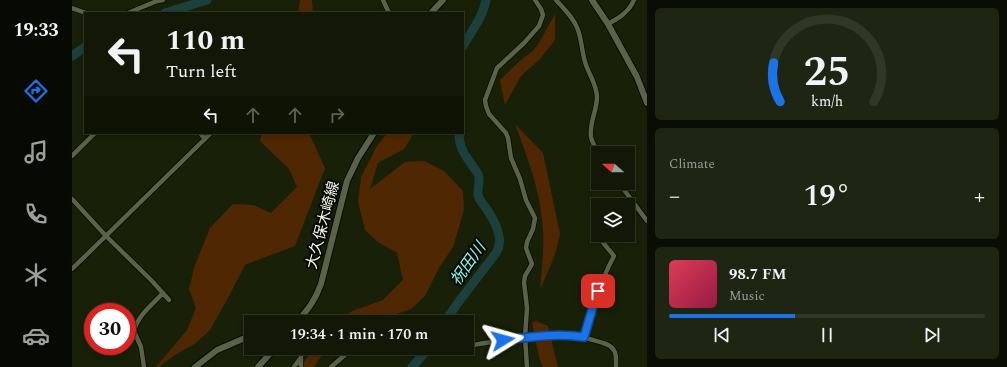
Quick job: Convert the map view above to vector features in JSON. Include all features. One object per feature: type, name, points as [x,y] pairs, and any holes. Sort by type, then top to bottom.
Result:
[{"type":"main road","points":[[432,12],[442,0]]},
{"type":"main road","points":[[592,0],[608,24],[637,77],[647,103]]},
{"type":"main road","name":"大久保木崎線","points":[[303,315],[312,304],[321,284],[347,181],[358,158],[373,134]]},
{"type":"main road","points":[[195,367],[217,350],[244,338]]},
{"type":"main road","points":[[258,367],[269,355]]},
{"type":"street","points":[[130,12],[163,0]]},
{"type":"street","points":[[383,0],[389,12]]},
{"type":"street","points":[[527,367],[525,337],[527,308],[524,282],[525,276],[532,264],[526,248],[533,229],[535,218],[526,200],[520,179],[511,158],[506,133],[489,114],[485,100],[497,68],[524,43],[539,26],[543,14],[535,0]]},
{"type":"street","points":[[556,0],[569,14],[576,26],[586,65],[596,89],[596,109],[591,128],[591,138],[595,146]]},
{"type":"street","points":[[608,24],[620,17],[631,7],[634,0]]},
{"type":"street","points":[[72,8],[84,12]]},
{"type":"street","points":[[72,156],[94,134]]},
{"type":"street","points":[[201,134],[205,139]]},
{"type":"street","points":[[72,269],[210,134]]},
{"type":"street","points":[[72,199],[169,300]]},
{"type":"street","points":[[635,205],[647,221]]},
{"type":"street","points":[[584,337],[594,303],[614,256],[603,242]]},
{"type":"street","points":[[144,367],[141,347],[134,331],[136,324],[144,312],[163,293]]},
{"type":"street","points":[[474,345],[525,337],[584,337],[607,344],[611,347],[615,354],[616,367]]},
{"type":"street","points":[[331,367],[345,355]]},
{"type":"street","points":[[294,367],[300,357]]},
{"type":"street","points":[[300,357],[301,367]]},
{"type":"shaded area","points":[[300,0],[312,0],[313,12],[298,12]]},
{"type":"shaded area","points":[[555,14],[555,40],[540,59],[521,76],[505,105],[500,80],[522,59],[533,51]]},
{"type":"shaded area","points":[[515,124],[543,153],[560,234],[555,255],[540,290],[543,228],[540,207],[532,171]]},
{"type":"shaded area","points":[[262,134],[309,134],[325,168],[295,246],[245,265],[210,330],[196,343],[175,355],[159,367],[156,367],[187,330],[196,308],[189,289],[195,265],[210,228],[233,204],[253,205],[271,213],[297,187],[289,169],[260,141]]},
{"type":"shaded area","points":[[386,134],[413,134],[404,149],[378,163],[370,189],[405,162],[424,161],[444,171],[463,191],[464,210],[453,247],[439,268],[425,296],[411,309],[393,315],[345,315],[383,300],[403,280],[397,253],[378,242],[365,230],[358,202],[361,177],[377,146]]},
{"type":"shaded area","points":[[536,321],[548,326],[558,367],[543,367],[540,361],[532,323]]},
{"type":"shaded area","points":[[309,355],[322,355],[314,367],[301,367]]},
{"type":"waterway","points":[[168,12],[207,0]]},
{"type":"waterway","name":"祝田川","points":[[464,44],[480,18],[486,0]]},
{"type":"waterway","points":[[72,56],[84,48]]},
{"type":"waterway","name":"祝田川","points":[[450,315],[496,253],[500,240],[494,220],[480,200],[478,192],[479,177],[465,155],[459,140],[459,134]]},
{"type":"waterway","name":"祝田川","points":[[412,367],[423,355]]},
{"type":"route","points":[[503,340],[525,337],[584,337],[598,291]]}]
